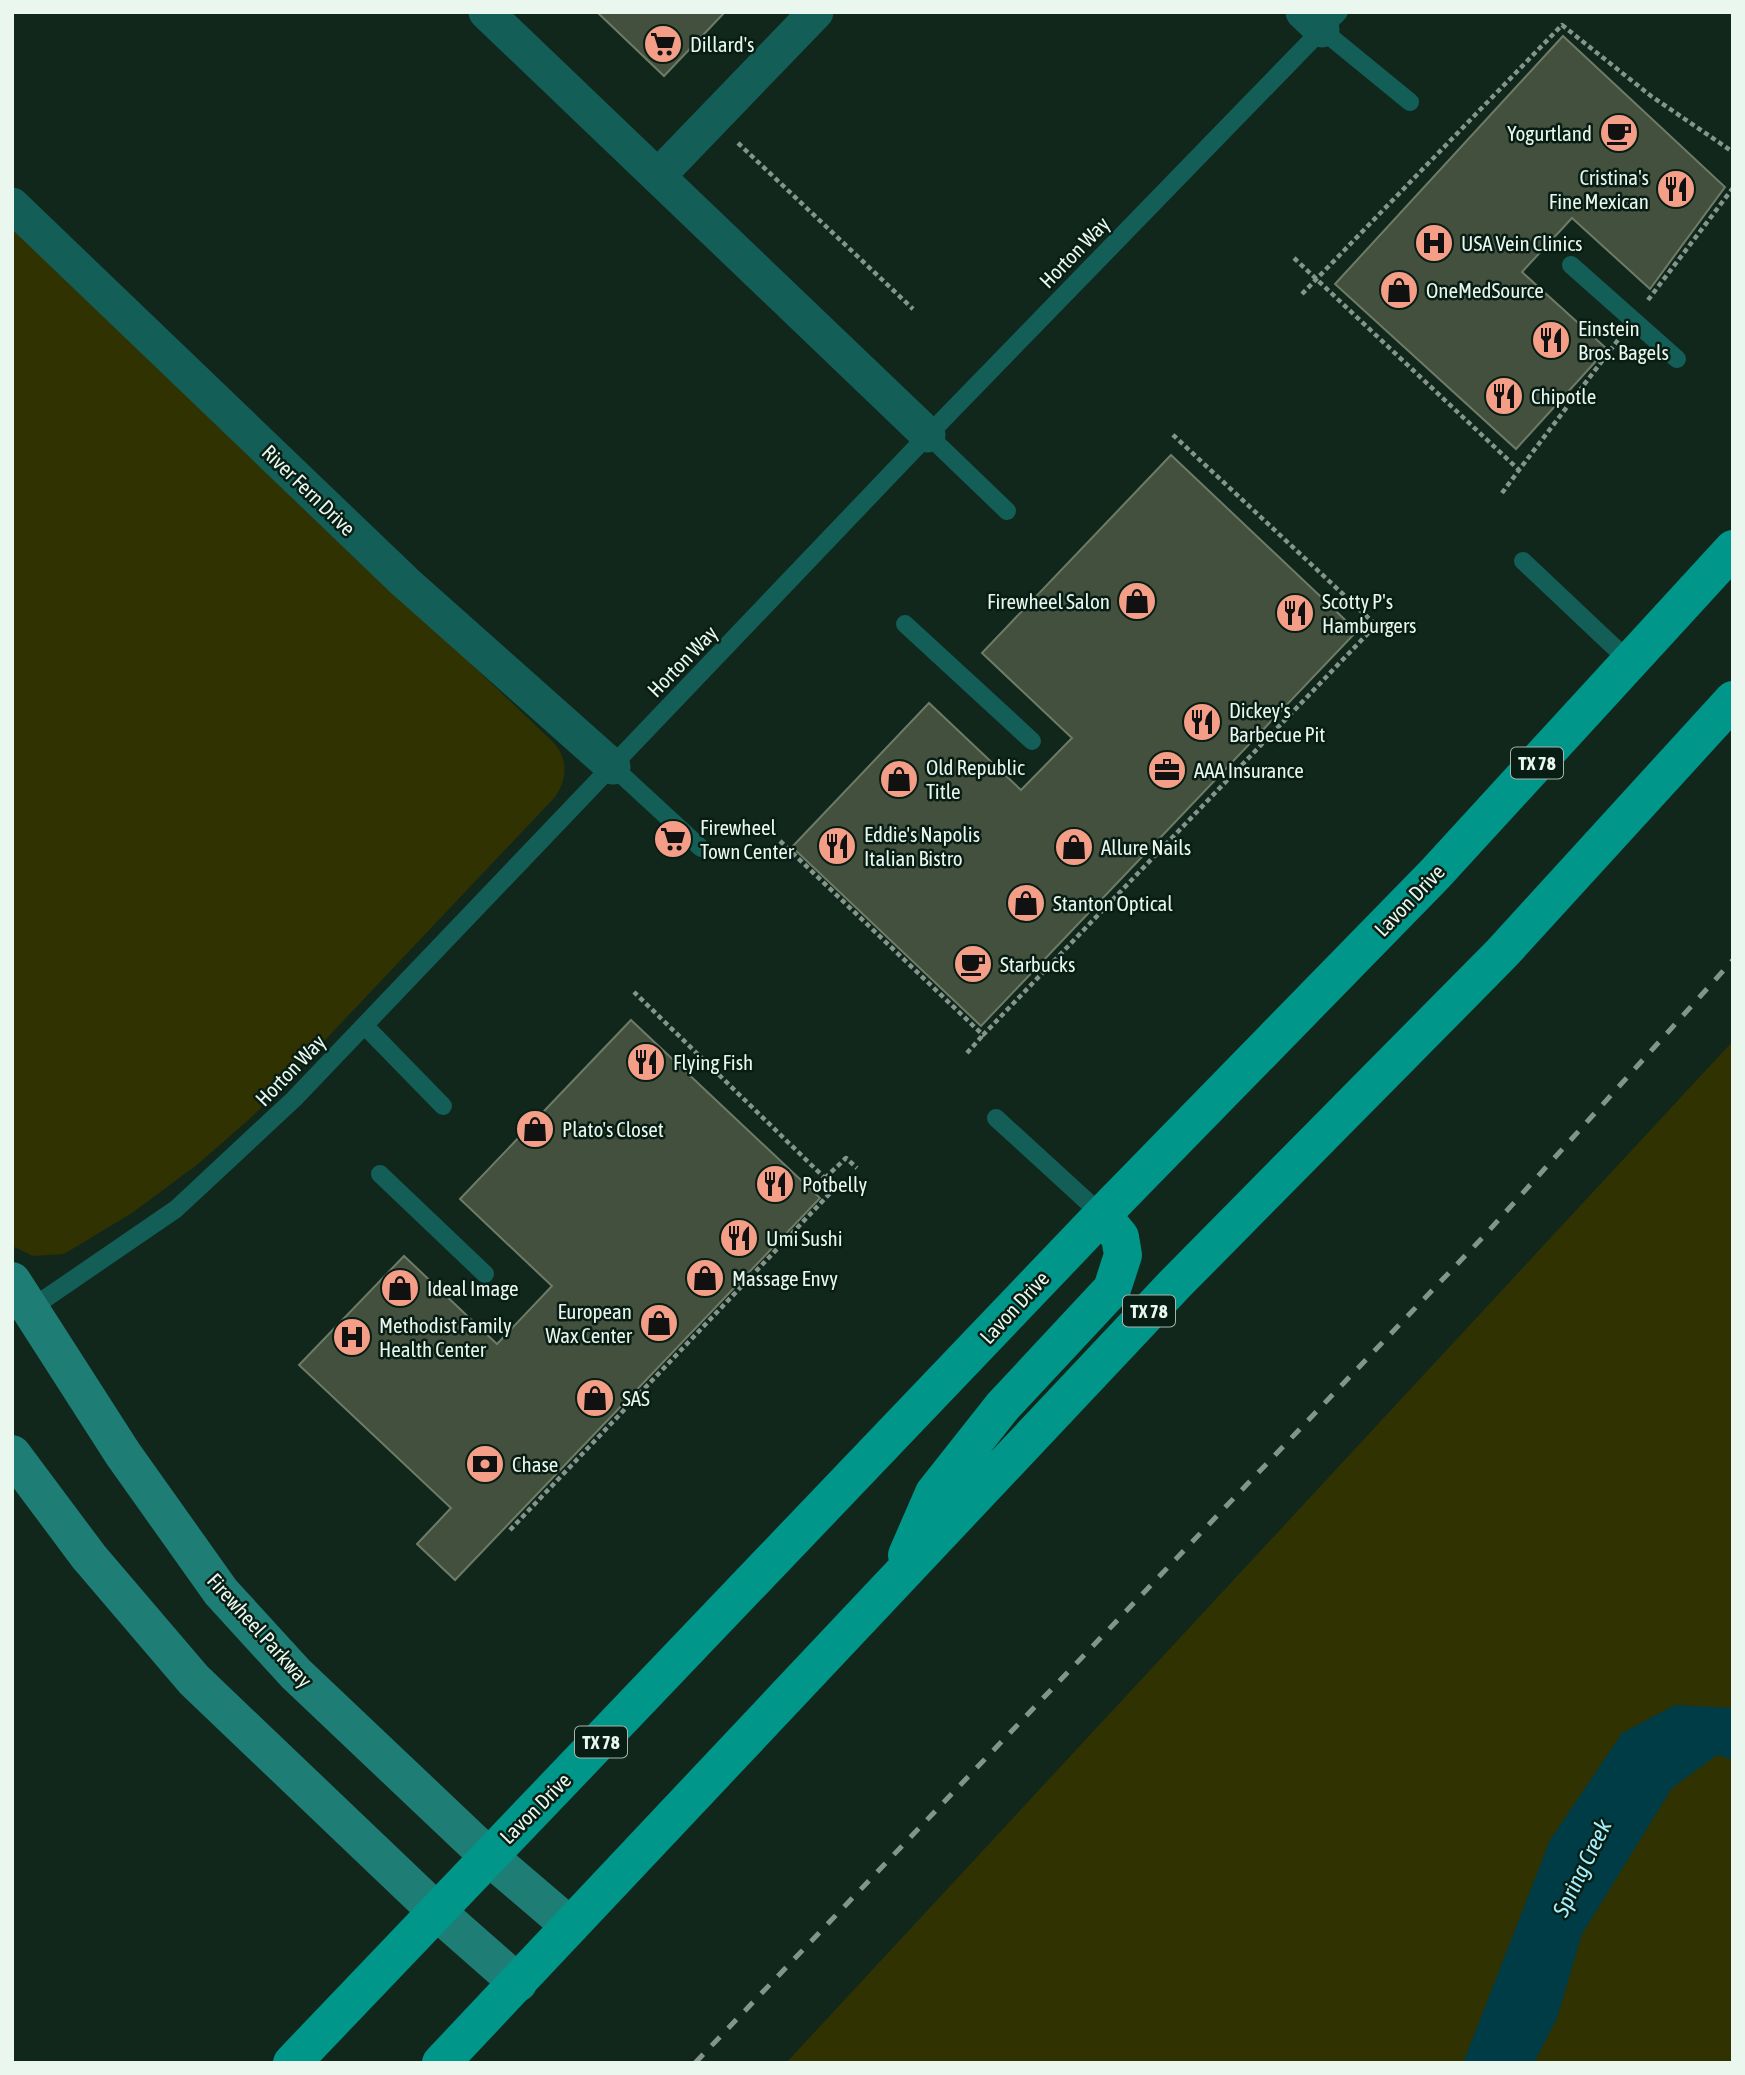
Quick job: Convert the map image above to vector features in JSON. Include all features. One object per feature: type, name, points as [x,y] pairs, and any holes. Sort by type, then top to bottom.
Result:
[{"type":"main road","name":"Lavon Drive","points":[[292,2063],[435,1910],[712,1627],[1102,1215],[1435,874],[1733,549]]},
{"type":"main road","name":"TX 78","points":[[441,2063],[1175,1284],[1502,953],[1733,700]]},
{"type":"main road","points":[[897,1578],[934,1493],[1002,1407],[1112,1289],[1123,1255],[1120,1237],[1102,1215]]},
{"type":"main road","name":"Firewheel Parkway","points":[[18,1302],[122,1454],[221,1591],[296,1674],[488,1856],[570,1926]]},
{"type":"main road","points":[[12,1454],[89,1557],[194,1680],[435,1910],[518,1983]]},
{"type":"street","points":[[486,12],[928,435]]},
{"type":"street","points":[[659,176],[816,12]]},
{"type":"street","name":"River Fern Drive","points":[[12,205],[405,582],[613,767]]},
{"type":"lane","points":[[1321,18],[1410,102]]},
{"type":"lane","name":"Horton Way","points":[[18,1302],[176,1209],[286,1107],[613,767],[1321,18]]},
{"type":"lane","points":[[1572,265],[1677,359]]},
{"type":"lane","points":[[928,435],[1007,511]]},
{"type":"lane","points":[[1523,561],[1631,663]]},
{"type":"lane","points":[[905,624],[1032,741]]},
{"type":"lane","points":[[613,767],[702,848]]},
{"type":"lane","points":[[365,1026],[443,1106]]},
{"type":"lane","points":[[996,1118],[1102,1215]]},
{"type":"lane","points":[[380,1174],[485,1274]]},
{"type":"path","points":[[1302,294],[1562,25],[1651,96],[1733,152]]},
{"type":"path","points":[[734,140],[913,309]]},
{"type":"path","points":[[1502,493],[1733,188]]},
{"type":"path","points":[[1294,258],[1519,470]]},
{"type":"path","points":[[967,1052],[1376,625],[1171,433]]},
{"type":"path","points":[[780,841],[984,1035]]},
{"type":"path","points":[[510,1530],[835,1188],[634,992]]},
{"type":"path","points":[[825,1178],[846,1158],[857,1168]]},
{"type":"shaded area","points":[[12,226],[553,742],[558,748],[565,769],[555,797],[255,1114],[198,1164],[132,1213],[64,1254],[33,1256],[12,1246]]},
{"type":"shaded area","points":[[1733,1041],[1733,2063],[786,2063]]},
{"type":"water","name":"Spring Creek","points":[[1675,1705],[1733,1708],[1733,1760],[1717,1755],[1672,1788],[1582,1934],[1557,2018],[1534,2063],[1463,2063],[1550,1840],[1622,1733]]},
{"type":"building","name":"Dillard's","points":[[597,12],[725,12],[664,76]]},
{"type":"building","points":[[1563,36],[1725,187],[1650,289],[1572,218],[1522,272],[1607,349],[1516,449],[1335,284]]},
{"type":"building","points":[[1171,455],[1357,631],[981,1026],[792,847],[929,703],[1021,790],[1072,738],[982,653]]},
{"type":"building","points":[[631,1020],[820,1198],[455,1580],[417,1544],[451,1508],[299,1365],[404,1256],[497,1344],[552,1286],[460,1199]]},
{"type":"railway","points":[[695,2063],[1484,1236],[1733,960]]},
{"type":"place","name":"Dillard's","points":[[663,44]]},
{"type":"place","name":"Yogurtland","points":[[1619,133]]},
{"type":"place","name":"Cristina's Fine Mexican","points":[[1676,189]]},
{"type":"place","name":"USA Vein Clinics","points":[[1434,243]]},
{"type":"place","name":"OneMedSource","points":[[1399,290]]},
{"type":"place","name":"Einstein Bros. Bagels","points":[[1551,340]]},
{"type":"place","name":"Chipotle","points":[[1504,396]]},
{"type":"place","name":"Firewheel Salon","points":[[1137,601]]},
{"type":"place","name":"Scotty P's Hamburgers","points":[[1295,613]]},
{"type":"place","name":"Dickey's Barbecue Pit","points":[[1202,722]]},
{"type":"place","name":"AAA Insurance","points":[[1167,770]]},
{"type":"place","name":"Old Republic Title","points":[[899,779]]},
{"type":"place","name":"Firewheel Town Center","points":[[673,839]]},
{"type":"place","name":"Eddie's Napolis Italian Bistro","points":[[837,846]]},
{"type":"place","name":"Allure Nails","points":[[1074,847]]},
{"type":"place","name":"Stanton Optical","points":[[1026,903]]},
{"type":"place","name":"Starbucks","points":[[973,964]]},
{"type":"place","name":"Flying Fish","points":[[646,1062]]},
{"type":"place","name":"Plato's Closet","points":[[535,1129]]},
{"type":"place","name":"Potbelly","points":[[775,1184]]},
{"type":"place","name":"Umi Sushi","points":[[739,1238]]},
{"type":"place","name":"Massage Envy","points":[[705,1278]]},
{"type":"place","name":"Ideal Image","points":[[400,1288]]},
{"type":"place","name":"European Wax Center","points":[[659,1323]]},
{"type":"place","name":"Methodist Family Health Center","points":[[352,1337]]},
{"type":"place","name":"SAS","points":[[595,1398]]},
{"type":"place","name":"Chase","points":[[485,1464]]}]
